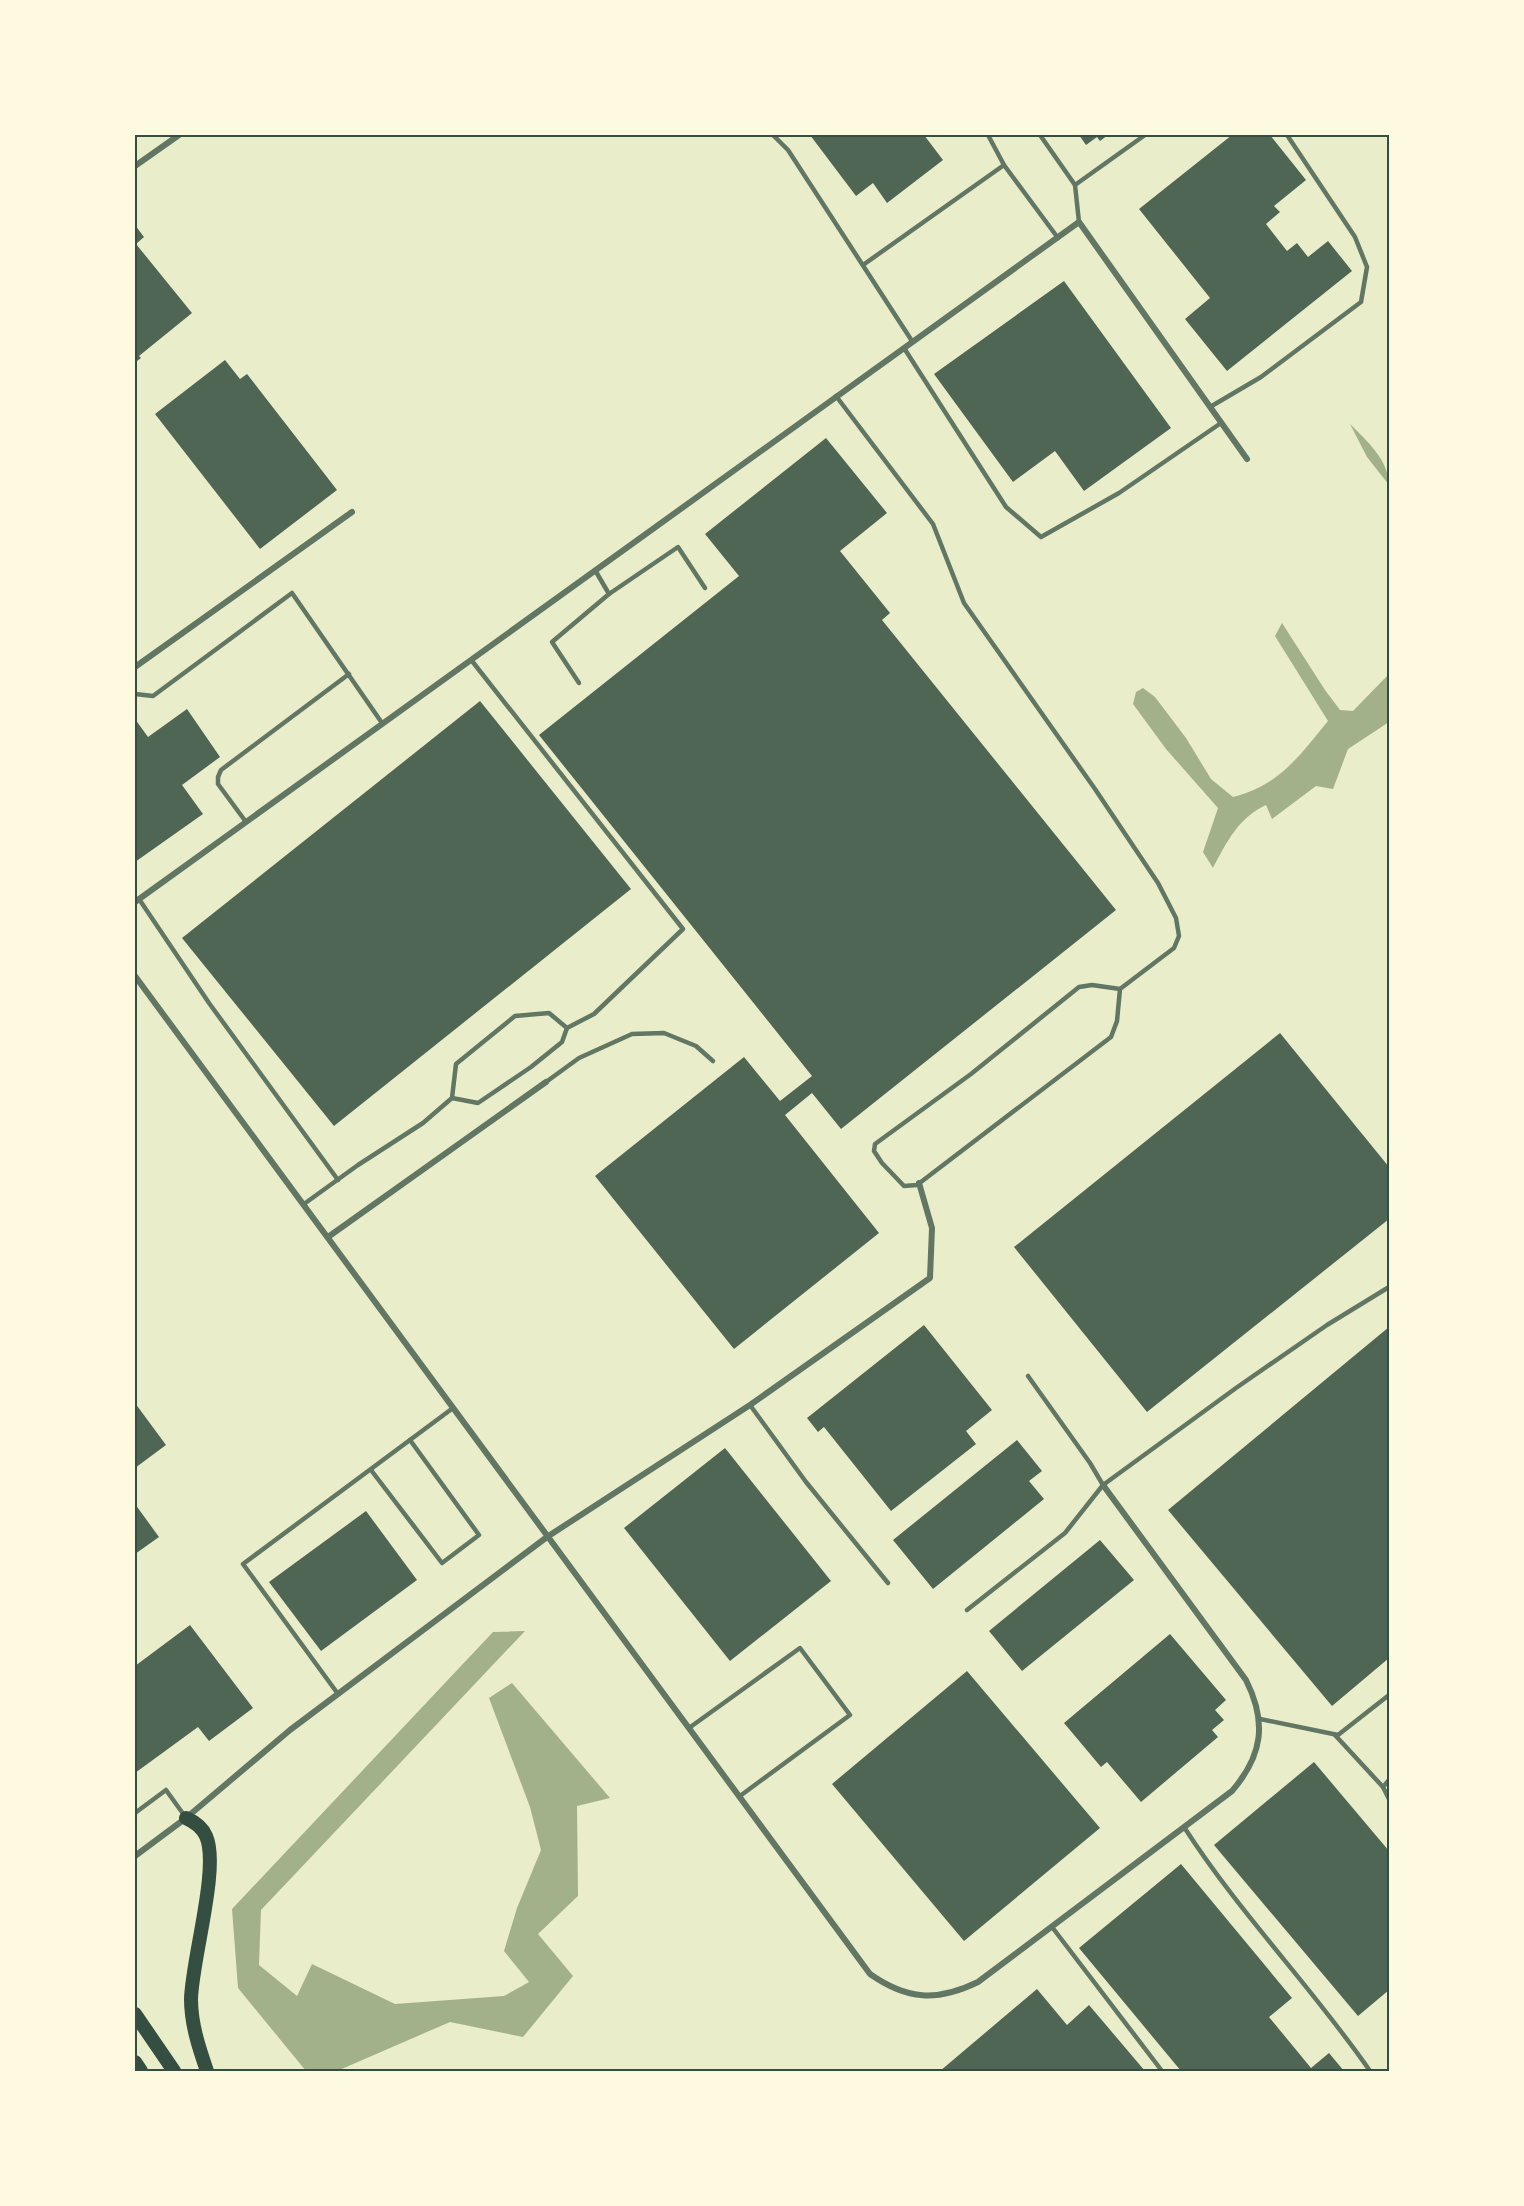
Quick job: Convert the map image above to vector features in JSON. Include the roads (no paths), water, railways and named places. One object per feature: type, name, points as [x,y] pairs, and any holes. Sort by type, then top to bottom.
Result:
[{"type":"main road","points":[[186,1818],[196,1823],[207,1837],[211,1861],[191,1996],[192,2020],[207,2071]]},
{"type":"main road","points":[[135,2014],[174,2071]]},
{"type":"main road","points":[[135,2062],[141,2071]]},
{"type":"street","points":[[135,166],[179,135]]},
{"type":"street","points":[[137,901],[1079,222],[1247,459]]},
{"type":"street","points":[[135,668],[351,512]]},
{"type":"street","points":[[135,976],[870,1974],[895,1989],[922,1996],[941,1995],[960,1991],[978,1982],[1232,1791],[1245,1776],[1255,1757],[1260,1737],[1260,1719],[1255,1698],[1246,1680],[1104,1485]]},
{"type":"street","points":[[328,1237],[546,1082]]},
{"type":"street","points":[[135,1856],[186,1818],[290,1730],[547,1538],[750,1405],[930,1278],[932,1228],[919,1183]]},
{"type":"lane","points":[[773,135],[788,150],[912,341]]},
{"type":"lane","points":[[988,135],[1004,165],[1058,238]]},
{"type":"lane","points":[[1040,135],[1075,185],[1079,222]]},
{"type":"lane","points":[[1075,185],[1145,135]]},
{"type":"lane","points":[[1210,407],[1261,377],[1361,302],[1367,267],[1355,237],[1287,135]]},
{"type":"lane","points":[[863,265],[1004,165]]},
{"type":"lane","points":[[904,348],[1006,507],[1041,537],[1119,493],[1221,423]]},
{"type":"lane","points":[[836,396],[933,524],[964,603],[1158,883],[1176,918],[1179,936],[1174,948],[1120,990],[1117,1021],[1111,1037],[919,1183],[904,1186],[882,1163],[874,1151],[875,1144],[971,1074],[1079,987],[1092,985],[1120,990]]},
{"type":"lane","points":[[579,684],[552,642],[609,594],[678,548],[705,588]]},
{"type":"lane","points":[[595,570],[609,594]]},
{"type":"lane","points":[[135,694],[153,696],[292,592],[382,723]]},
{"type":"lane","points":[[453,1098],[478,1103],[531,1067],[562,1042],[567,1028],[594,1014],[683,929],[472,661]]},
{"type":"lane","points":[[246,822],[218,784],[221,770],[349,674]]},
{"type":"lane","points":[[137,901],[338,1180]]},
{"type":"lane","points":[[304,1204],[423,1123],[453,1098],[456,1064],[485,1038],[515,1016],[549,1013],[567,1028]]},
{"type":"lane","points":[[546,1082],[579,1058],[632,1034],[664,1033],[678,1037],[696,1046],[713,1061]]},
{"type":"lane","points":[[967,1610],[1065,1533],[1104,1485],[1327,1325],[1389,1287]]},
{"type":"lane","points":[[1028,1376],[1104,1485]]},
{"type":"lane","points":[[750,1405],[806,1482],[888,1583]]},
{"type":"lane","points":[[338,1694],[243,1564],[453,1408]]},
{"type":"lane","points":[[370,1470],[442,1563],[479,1535],[410,1440]]},
{"type":"lane","points":[[688,1728],[800,1648],[850,1715],[740,1797]]},
{"type":"lane","points":[[1260,1719],[1338,1735],[1389,1695]]},
{"type":"lane","points":[[1335,1734],[1383,1787],[1389,1798]]},
{"type":"lane","points":[[1383,1787],[1389,1780]]},
{"type":"lane","points":[[135,1813],[166,1790],[186,1818]]},
{"type":"lane","points":[[1184,1827],[1270,1944],[1320,2002],[1370,2071]]},
{"type":"lane","points":[[1052,1927],[1162,2071]]}]
